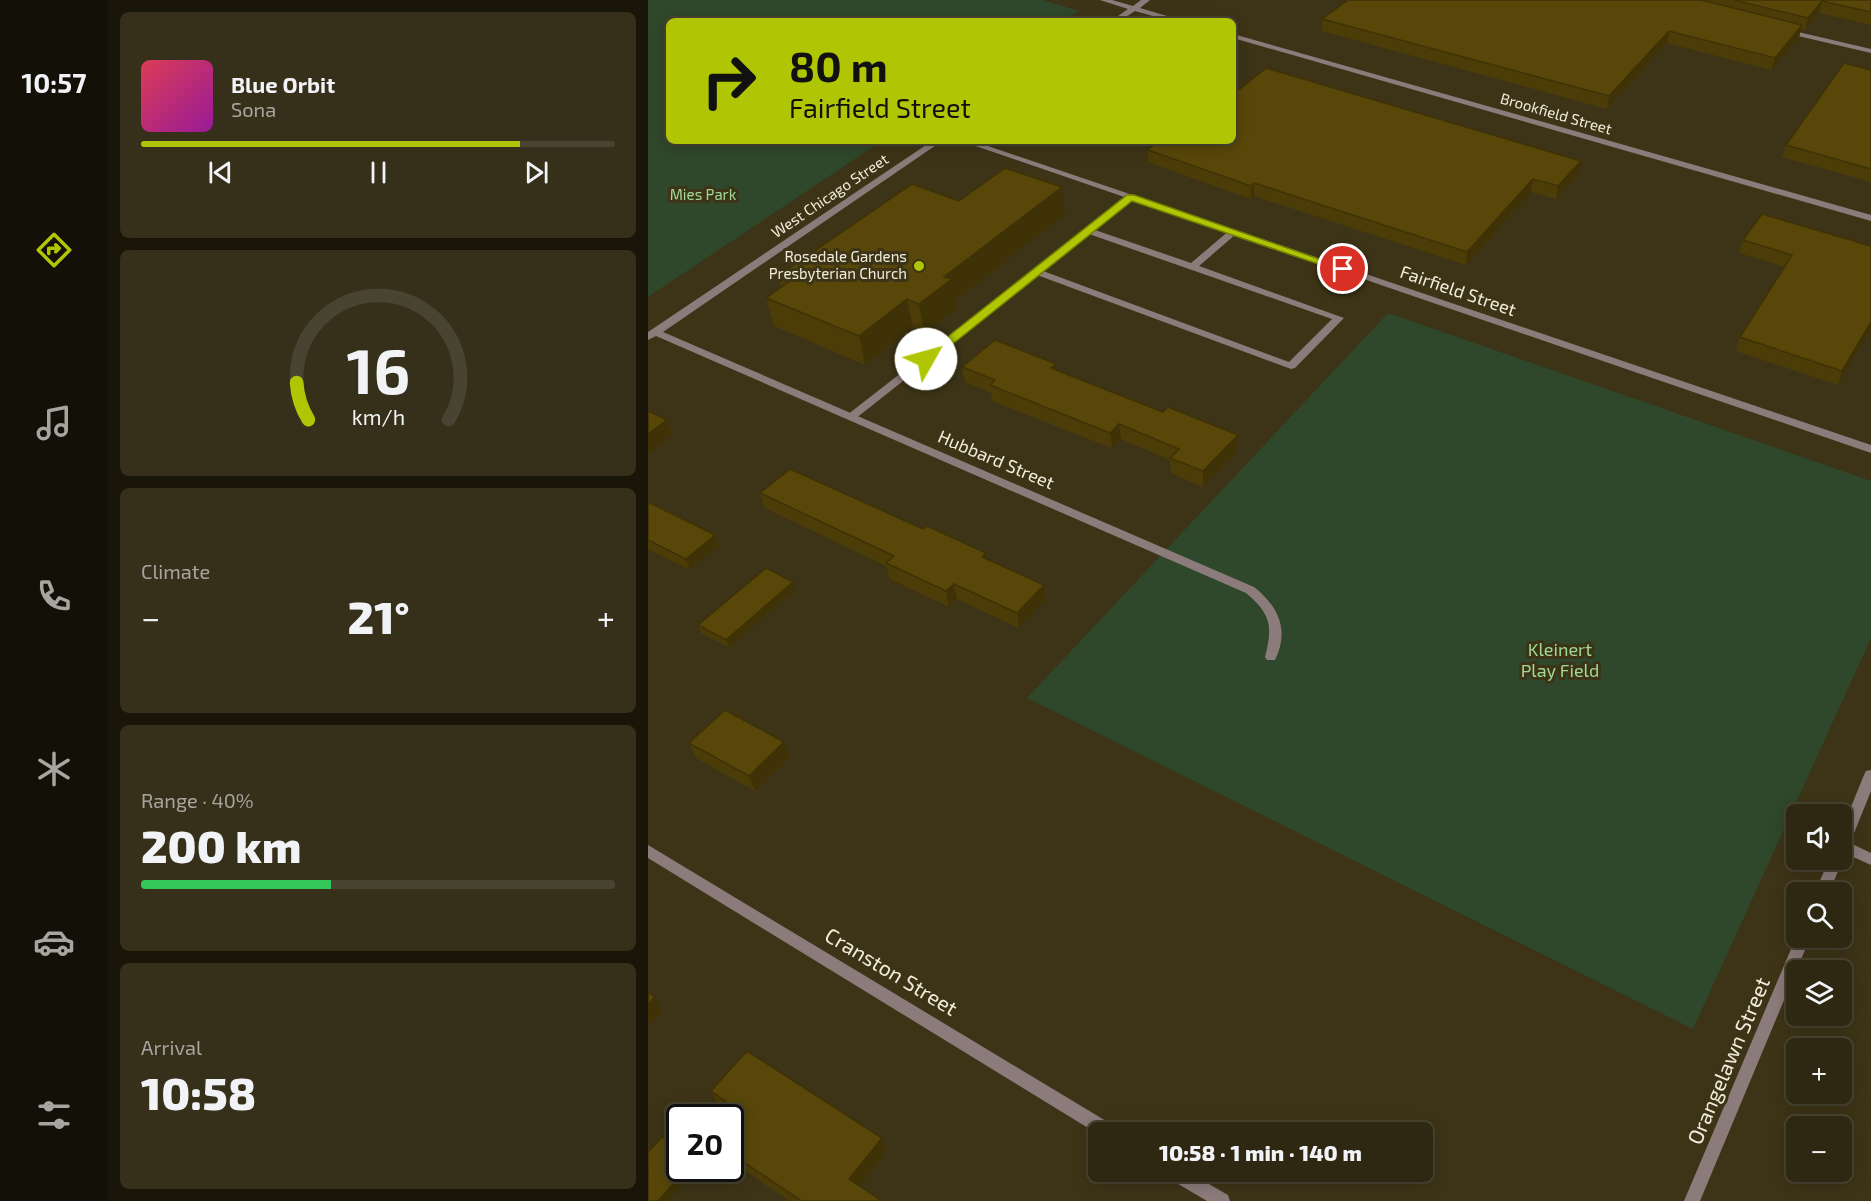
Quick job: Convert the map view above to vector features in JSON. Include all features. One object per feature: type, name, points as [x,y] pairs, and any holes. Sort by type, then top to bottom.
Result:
[{"type":"street","points":[[1104,0],[1169,18]]},
{"type":"street","points":[[1119,18],[1146,0]]},
{"type":"street","points":[[1779,28],[1871,51]]},
{"type":"street","name":"Brookfield Street","points":[[1236,37],[1871,218]]},
{"type":"street","name":"West Chicago Street","points":[[652,335],[935,144]]},
{"type":"street","name":"Fairfield Street","points":[[975,144],[1871,449]]},
{"type":"street","points":[[851,417],[1131,197]]},
{"type":"street","points":[[1037,272],[1291,366],[1339,318],[1089,231]]},
{"type":"street","points":[[1192,267],[1233,232]]},
{"type":"street","name":"Hubbard Street","points":[[652,335],[851,417],[1250,590],[1265,602],[1276,620],[1277,637],[1270,657]]},
{"type":"street","points":[[1852,822],[1871,775]]},
{"type":"street","name":"Cranston Street","points":[[648,850],[1094,1122]]},
{"type":"street","points":[[1852,850],[1871,859]]},
{"type":"street","name":"Orangelawn Street","points":[[1692,1201],[1799,948]]},
{"type":"street","points":[[1191,1182],[1222,1201]]},
{"type":"green space","name":"Mies Park","points":[[648,0],[1043,0],[1079,11],[1068,18],[666,18],[666,144],[878,144],[648,297]]},
{"type":"green space","name":"Kleinert Play Field","points":[[1388,313],[1871,481],[1871,638],[1795,804],[1786,804],[1786,825],[1693,1029],[1027,698]]},
{"type":"building","points":[[1348,0],[1701,0],[1802,25],[1775,58],[1669,31],[1609,96],[1322,19]]},
{"type":"building","points":[[1734,0],[1871,0],[1871,12],[1822,1],[1808,18]]},
{"type":"building","points":[[1844,63],[1871,70],[1871,169],[1786,145]]},
{"type":"building","points":[[1266,68],[1581,161],[1558,186],[1533,179],[1467,252],[1254,183],[1251,186],[1148,150],[1155,144],[1236,144],[1236,88],[1240,89]]},
{"type":"building","name":"Rosedale Gardens Presbyterian Church","points":[[1005,168],[1062,187],[944,277],[952,279],[919,304],[907,299],[859,336],[766,298],[790,281],[778,276],[912,184],[959,201]]},
{"type":"building","points":[[1762,214],[1871,246],[1871,322],[1842,371],[1740,337],[1792,255],[1743,240]]},
{"type":"building","points":[[995,340],[1056,364],[1051,368],[1163,412],[1168,407],[1238,435],[1203,471],[1170,458],[1179,449],[1119,424],[1110,433],[990,385],[995,380],[962,367]]},
{"type":"building","points":[[648,411],[667,420],[648,434]]},
{"type":"building","points":[[790,469],[923,529],[927,526],[986,553],[982,557],[1044,585],[1017,613],[954,584],[946,591],[886,563],[894,556],[760,493]]},
{"type":"building","points":[[648,502],[715,535],[686,559],[648,540]]},
{"type":"building","points":[[766,568],[793,582],[726,640],[698,625]]},
{"type":"building","points":[[725,710],[784,742],[749,776],[689,743]]},
{"type":"building","points":[[648,992],[655,997],[648,1004]]},
{"type":"building","points":[[747,1051],[882,1138],[849,1179],[882,1201],[802,1201],[744,1162],[744,1104],[729,1104],[711,1091]]},
{"type":"building","points":[[662,1137],[666,1140],[666,1182],[675,1182],[658,1201],[648,1201],[648,1152]]},
{"type":"place","name":"Rosedale Gardens Presbyterian Church","points":[[919,266]]},
{"type":"route","points":[[926,359],[1131,197],[1343,269]]}]
